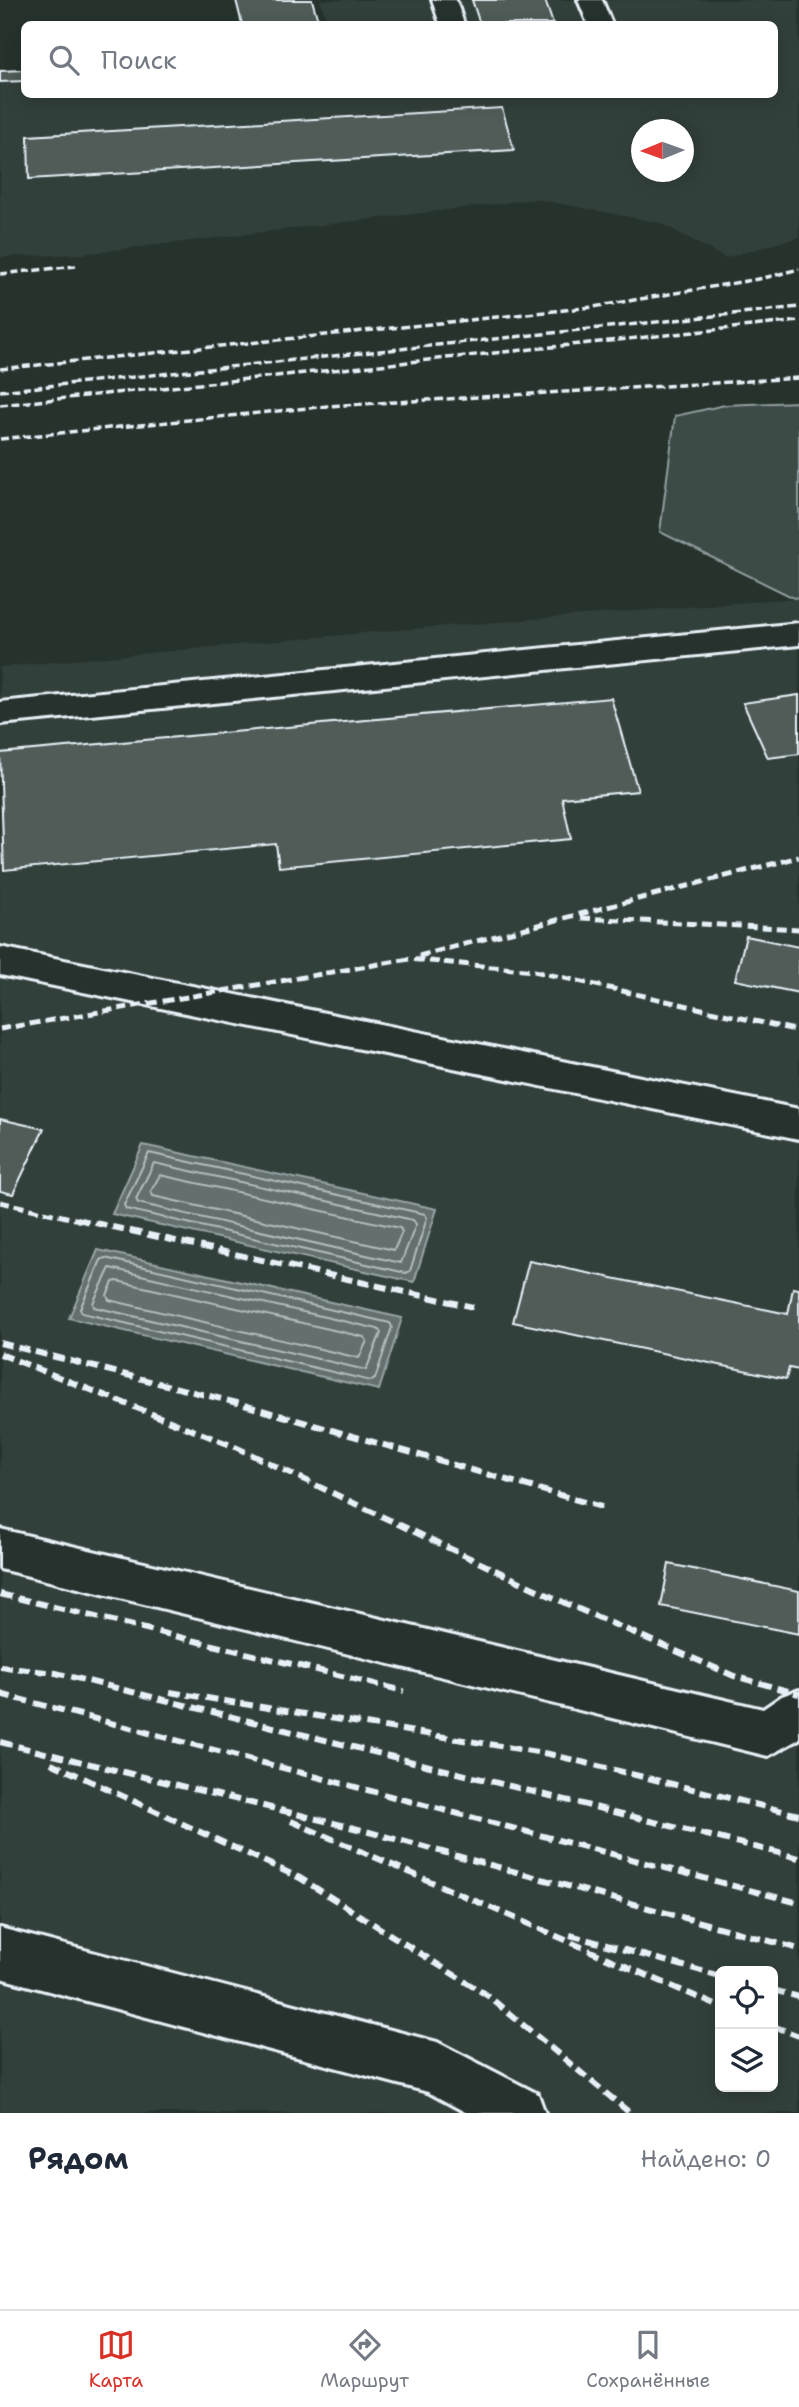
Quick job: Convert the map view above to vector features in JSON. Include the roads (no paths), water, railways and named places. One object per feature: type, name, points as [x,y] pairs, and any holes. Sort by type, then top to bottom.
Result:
[{"type":"lane","points":[[444,0],[451,21]]},
{"type":"lane","points":[[590,0],[599,21]]},
{"type":"lane","points":[[0,713],[799,634]]},
{"type":"lane","points":[[0,961],[799,1124]]},
{"type":"lane","points":[[0,1549],[768,1733],[799,1712]]},
{"type":"lane","points":[[0,1953],[437,2068],[519,2113]]},
{"type":"water","points":[[143,1145],[437,1209],[414,1282],[112,1214]]},
{"type":"water","points":[[98,1250],[402,1318],[379,1390],[69,1318]]},
{"type":"railway","points":[[0,274],[76,266]]},
{"type":"railway","points":[[0,369],[593,307],[764,278],[799,269]]},
{"type":"railway","points":[[0,391],[799,307]]},
{"type":"railway","points":[[0,405],[799,321]]},
{"type":"railway","points":[[0,439],[328,406],[799,378]]},
{"type":"railway","points":[[419,956],[799,857]]},
{"type":"railway","points":[[581,918],[799,929]]},
{"type":"railway","points":[[0,1029],[409,959],[534,971],[799,1031]]},
{"type":"railway","points":[[0,1202],[84,1221]]},
{"type":"railway","points":[[77,1219],[473,1307]]},
{"type":"railway","points":[[0,1343],[237,1403],[605,1508]]},
{"type":"railway","points":[[0,1354],[233,1446],[567,1604],[734,1676],[799,1694]]},
{"type":"railway","points":[[0,1594],[404,1691]]},
{"type":"railway","points":[[0,1667],[56,1673],[799,1858]]},
{"type":"railway","points":[[170,1692],[549,1754],[799,1815]]},
{"type":"railway","points":[[0,1694],[799,1903]]},
{"type":"railway","points":[[0,1742],[358,1829],[799,1949]]},
{"type":"railway","points":[[51,1763],[300,1878],[488,1996],[630,2113]]},
{"type":"railway","points":[[291,1821],[715,2005]]},
{"type":"railway","points":[[570,1935],[715,1975]]},
{"type":"railway","points":[[778,1991],[799,1997]]},
{"type":"railway","points":[[778,2028],[799,2036]]}]
